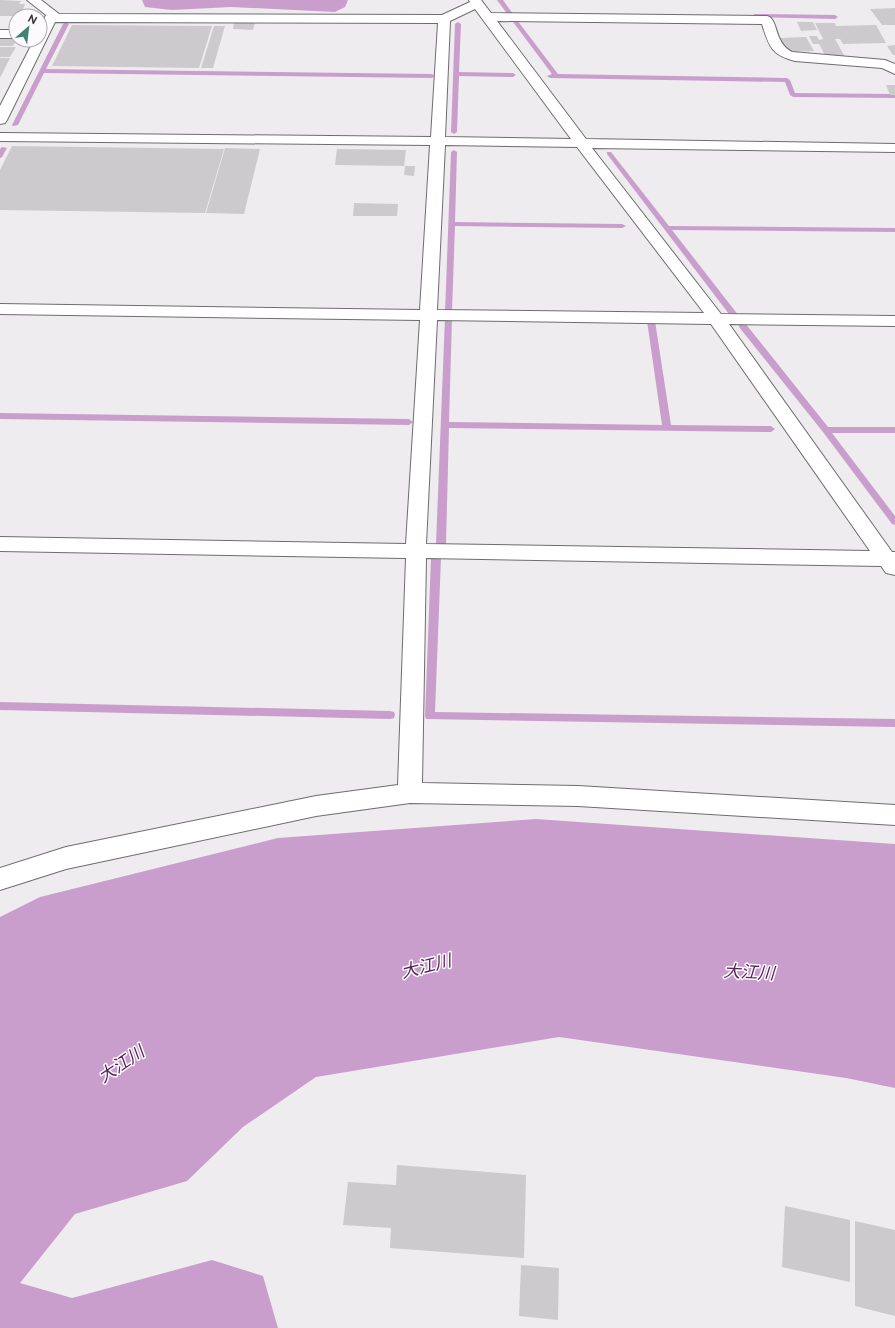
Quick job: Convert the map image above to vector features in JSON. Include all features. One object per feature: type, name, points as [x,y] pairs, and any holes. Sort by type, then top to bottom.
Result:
[{"type":"street","points":[[33,0],[53,14],[48,24]]},
{"type":"street","points":[[52,18],[444,19],[476,2],[582,144],[716,318],[893,563]]},
{"type":"street","points":[[488,17],[767,20],[778,50],[784,54],[795,57],[885,64],[895,70]]},
{"type":"street","points":[[410,793],[416,551],[444,19]]},
{"type":"street","points":[[0,120],[35,48]]},
{"type":"street","points":[[0,138],[438,141],[895,148]]},
{"type":"street","points":[[0,309],[895,321]]},
{"type":"street","points":[[0,544],[416,551],[893,563]]},
{"type":"street","points":[[0,879],[82,854],[316,806],[410,793],[578,796],[895,815]]},
{"type":"water","points":[[142,0],[348,0],[345,7],[335,12],[231,7],[172,10],[145,7]]},
{"type":"water","name":"大江川","points":[[536,819],[895,844],[895,1088],[846,1078],[559,1037],[316,1077],[243,1127],[187,1181],[75,1214],[20,1283],[72,1298],[212,1260],[263,1276],[278,1328],[0,1328],[0,917],[40,897],[278,838]]},
{"type":"building","points":[[0,0],[21,1],[19,4],[25,4],[23,8],[8,8],[8,16],[0,16]]},
{"type":"building","points":[[895,8],[895,25],[882,25],[870,9]]},
{"type":"building","points":[[797,22],[813,22],[817,30],[801,31]]},
{"type":"building","points":[[234,23],[255,23],[253,30],[233,29]]},
{"type":"building","points":[[815,23],[835,23],[836,26],[876,25],[886,43],[843,44],[840,39],[835,39],[845,57],[826,57],[819,44],[813,44],[809,36],[817,36],[819,40],[823,39]]},
{"type":"building","points":[[72,25],[212,26],[199,68],[52,66]]},
{"type":"building","points":[[214,26],[225,26],[213,68],[201,68]]},
{"type":"building","points":[[806,37],[814,51],[786,52],[780,38]]},
{"type":"building","points":[[0,39],[8,39],[8,46],[0,46]]},
{"type":"building","points":[[895,45],[895,55],[893,55],[887,46]]},
{"type":"building","points":[[0,47],[15,48],[10,57],[0,57]]},
{"type":"building","points":[[0,58],[10,58],[0,78]]},
{"type":"building","points":[[886,85],[895,85],[895,95],[890,95]]},
{"type":"building","points":[[12,146],[224,149],[205,213],[0,210],[0,170]]},
{"type":"building","points":[[225,148],[260,149],[244,214],[206,213]]},
{"type":"building","points":[[337,149],[406,150],[404,166],[335,165]]},
{"type":"building","points":[[405,166],[415,166],[414,176],[404,175]]},
{"type":"building","points":[[354,203],[398,204],[397,216],[353,216]]},
{"type":"building","points":[[397,1165],[526,1175],[524,1258],[390,1248],[391,1228],[343,1225],[348,1182],[396,1185]]},
{"type":"building","points":[[785,1206],[850,1220],[850,1282],[782,1267]]},
{"type":"building","points":[[855,1221],[895,1230],[895,1316],[855,1306]]},
{"type":"building","points":[[521,1265],[559,1268],[558,1320],[519,1316]]},
{"type":"waterway","points":[[500,0],[510,14]]},
{"type":"waterway","points":[[755,16],[835,17]]},
{"type":"waterway","points":[[515,21],[556,76]]},
{"type":"waterway","points":[[42,71],[66,24]]},
{"type":"waterway","points":[[456,74],[458,24]]},
{"type":"waterway","points":[[15,125],[42,71]]},
{"type":"waterway","points":[[42,71],[432,76]]},
{"type":"waterway","points":[[454,132],[456,74]]},
{"type":"waterway","points":[[456,74],[513,75]]},
{"type":"waterway","points":[[550,76],[787,80],[793,95],[895,96]]},
{"type":"waterway","points":[[0,156],[4,148]]},
{"type":"waterway","points":[[451,224],[454,152]]},
{"type":"waterway","points":[[609,153],[735,316]]},
{"type":"waterway","points":[[448,311],[451,224]]},
{"type":"waterway","points":[[451,224],[622,226]]},
{"type":"waterway","points":[[667,228],[895,230]]},
{"type":"waterway","points":[[441,544],[448,319]]},
{"type":"waterway","points":[[651,321],[667,428]]},
{"type":"waterway","points":[[742,325],[826,430]]},
{"type":"waterway","points":[[0,416],[409,422]]},
{"type":"waterway","points":[[445,425],[667,428]]},
{"type":"waterway","points":[[667,428],[771,429]]},
{"type":"waterway","points":[[826,430],[895,430]]},
{"type":"waterway","points":[[826,430],[895,522]]},
{"type":"waterway","points":[[436,558],[430,716],[895,723]]},
{"type":"waterway","points":[[0,706],[390,715]]}]
